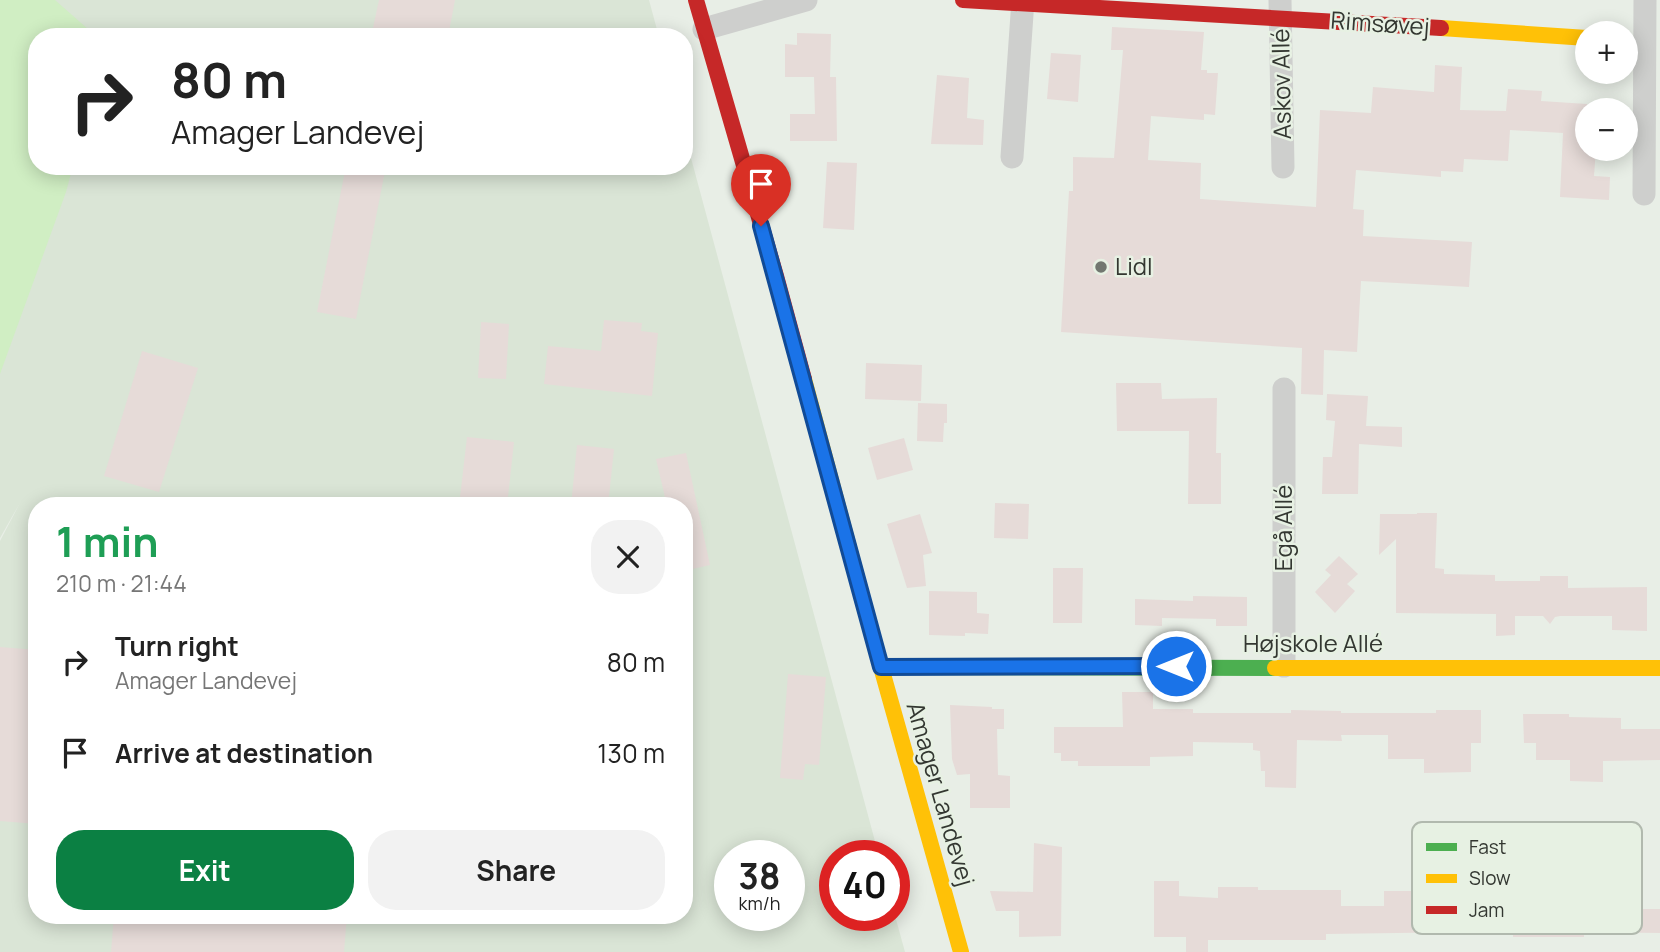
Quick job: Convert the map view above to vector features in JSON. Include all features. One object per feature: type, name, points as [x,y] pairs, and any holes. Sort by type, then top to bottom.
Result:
[{"type":"street","name":"Amager Landevej","points":[[695,0],[776,276],[961,952]]},
{"type":"street","points":[[704,29],[806,0]]},
{"type":"street","name":"Rimsøvej","points":[[963,0],[1280,9],[1575,37]]},
{"type":"street","points":[[1644,194],[1645,0]]},
{"type":"street","points":[[1012,157],[1023,1]]},
{"type":"street","name":"Askov Allé","points":[[1280,9],[1283,167]]},
{"type":"street","name":"Egå Allé","points":[[1284,389],[1284,666]]},
{"type":"street","name":"Højskole Allé","points":[[881,667],[1660,668]]},
{"type":"shaded area","points":[[0,0],[649,0],[657,28],[28,28],[28,175],[693,175],[693,165],[875,840],[819,840],[819,931],[899,931],[905,952],[0,952],[0,541],[21,501],[0,538]]},
{"type":"green space","points":[[0,0],[55,0],[87,28],[28,28],[28,175],[71,175],[0,374]]},
{"type":"building","points":[[379,0],[455,0],[450,28],[373,28]]},
{"type":"building","points":[[1112,27],[1204,32],[1201,70],[1218,73],[1215,115],[1204,114],[1204,120],[1151,116],[1148,160],[1201,163],[1200,199],[1316,207],[1320,110],[1371,113],[1373,87],[1434,92],[1435,65],[1462,67],[1460,110],[1506,111],[1508,89],[1542,91],[1541,101],[1575,103],[1575,161],[1595,161],[1594,176],[1610,177],[1609,200],[1560,197],[1563,133],[1510,130],[1508,161],[1464,159],[1463,172],[1441,171],[1441,177],[1356,170],[1353,209],[1364,210],[1363,236],[1472,242],[1469,287],[1361,281],[1357,352],[1324,350],[1323,395],[1301,394],[1302,348],[1061,332],[1069,191],[1073,191],[1073,157],[1114,158],[1123,50],[1111,50]]},
{"type":"building","points":[[797,33],[831,34],[830,77],[836,77],[837,141],[790,141],[790,114],[815,114],[814,77],[785,77],[785,44],[797,45]]},
{"type":"building","points":[[1051,53],[1081,55],[1078,102],[1047,99]]},
{"type":"building","points":[[937,75],[969,78],[967,118],[984,120],[983,145],[931,144]]},
{"type":"building","points":[[827,162],[857,163],[854,230],[823,228]]},
{"type":"building","points":[[344,175],[384,175],[356,319],[317,312]]},
{"type":"building","points":[[604,320],[642,323],[641,331],[658,333],[652,396],[544,384],[548,346],[601,351]]},
{"type":"building","points":[[481,322],[509,324],[506,379],[478,378]]},
{"type":"building","points":[[142,351],[198,368],[159,492],[104,476]]},
{"type":"building","points":[[866,363],[922,365],[921,401],[865,399]]},
{"type":"building","points":[[1116,383],[1161,383],[1162,399],[1217,398],[1216,453],[1221,453],[1221,504],[1188,504],[1189,431],[1117,431]]},
{"type":"building","points":[[1327,394],[1368,396],[1366,426],[1402,427],[1402,447],[1359,444],[1358,494],[1322,494],[1323,457],[1332,457],[1335,421],[1326,420]]},
{"type":"building","points":[[918,403],[947,404],[943,442],[917,441]]},
{"type":"building","points":[[467,437],[514,442],[508,497],[460,497]]},
{"type":"building","points":[[904,438],[913,470],[877,480],[868,448]]},
{"type":"building","points":[[577,445],[614,449],[609,497],[572,497]]},
{"type":"building","points":[[686,453],[710,565],[693,569],[693,497],[665,497],[656,459]]},
{"type":"building","points":[[995,503],[1029,504],[1028,539],[994,538]]},
{"type":"building","points":[[1437,513],[1435,568],[1444,569],[1444,574],[1495,575],[1495,581],[1540,581],[1540,576],[1568,576],[1568,588],[1647,587],[1647,631],[1612,630],[1612,616],[1560,616],[1555,617],[1550,624],[1543,616],[1515,616],[1515,635],[1496,636],[1496,614],[1396,613],[1396,539],[1379,555],[1380,514]]},
{"type":"building","points":[[920,514],[932,553],[923,555],[926,586],[907,588],[887,524]]},
{"type":"building","points":[[1339,556],[1358,574],[1347,584],[1355,591],[1335,613],[1315,592],[1331,575],[1325,570]]},
{"type":"building","points":[[1053,568],[1083,568],[1082,623],[1053,623]]},
{"type":"building","points":[[929,591],[977,592],[977,613],[989,614],[988,634],[929,635]]},
{"type":"building","points":[[1193,596],[1247,597],[1247,626],[1216,626],[1216,619],[1162,618],[1162,626],[1135,625],[1135,599],[1193,601]]},
{"type":"building","points":[[0,647],[28,649],[28,823],[0,821]]},
{"type":"building","points":[[788,674],[826,677],[819,765],[805,764],[803,780],[780,778]]},
{"type":"building","points":[[1122,692],[1153,692],[1153,709],[1193,709],[1193,713],[1291,713],[1291,710],[1436,713],[1436,710],[1481,710],[1481,743],[1471,743],[1471,772],[1424,773],[1424,759],[1388,759],[1388,735],[1341,735],[1342,741],[1297,740],[1296,788],[1265,787],[1265,771],[1261,771],[1260,751],[1253,750],[1253,743],[1193,742],[1193,756],[1150,757],[1150,766],[1078,766],[1078,761],[1061,761],[1061,753],[1054,753],[1054,727],[1123,727]]},
{"type":"building","points":[[950,705],[1004,709],[1004,729],[997,729],[998,775],[1010,776],[1010,808],[970,808],[970,774],[957,775],[952,759]]},
{"type":"building","points":[[1523,714],[1621,718],[1621,729],[1660,729],[1660,760],[1603,761],[1603,782],[1570,781],[1570,760],[1536,760],[1536,743],[1524,743]]},
{"type":"building","points":[[1034,843],[1062,847],[1061,936],[1019,937],[1019,911],[996,911],[990,891],[1033,892]]},
{"type":"building","points":[[1154,881],[1179,881],[1179,896],[1218,898],[1218,887],[1341,890],[1341,906],[1384,906],[1384,891],[1412,891],[1412,933],[1326,934],[1326,940],[1208,940],[1208,952],[1186,952],[1186,937],[1154,937]]},
{"type":"building","points":[[1642,909],[1660,909],[1660,933],[1642,933]]},
{"type":"building","points":[[113,924],[346,924],[344,952],[111,952]]},
{"type":"building","points":[[1513,934],[1584,934],[1584,937],[1513,937]]},
{"type":"traffic: fast","points":[[881,667],[1275,668]]},
{"type":"traffic: slow","points":[[1441,28],[1575,37]]},
{"type":"traffic: slow","points":[[804,379],[961,952]]},
{"type":"traffic: slow","points":[[1275,668],[1660,668]]},
{"type":"traffic: jam","points":[[696,0],[804,379]]},
{"type":"traffic: jam","points":[[963,0],[1441,28]]},
{"type":"place","name":"Lidl","points":[[1101,267]]},
{"type":"route","points":[[761,226],[881,667],[1176,666]]}]
